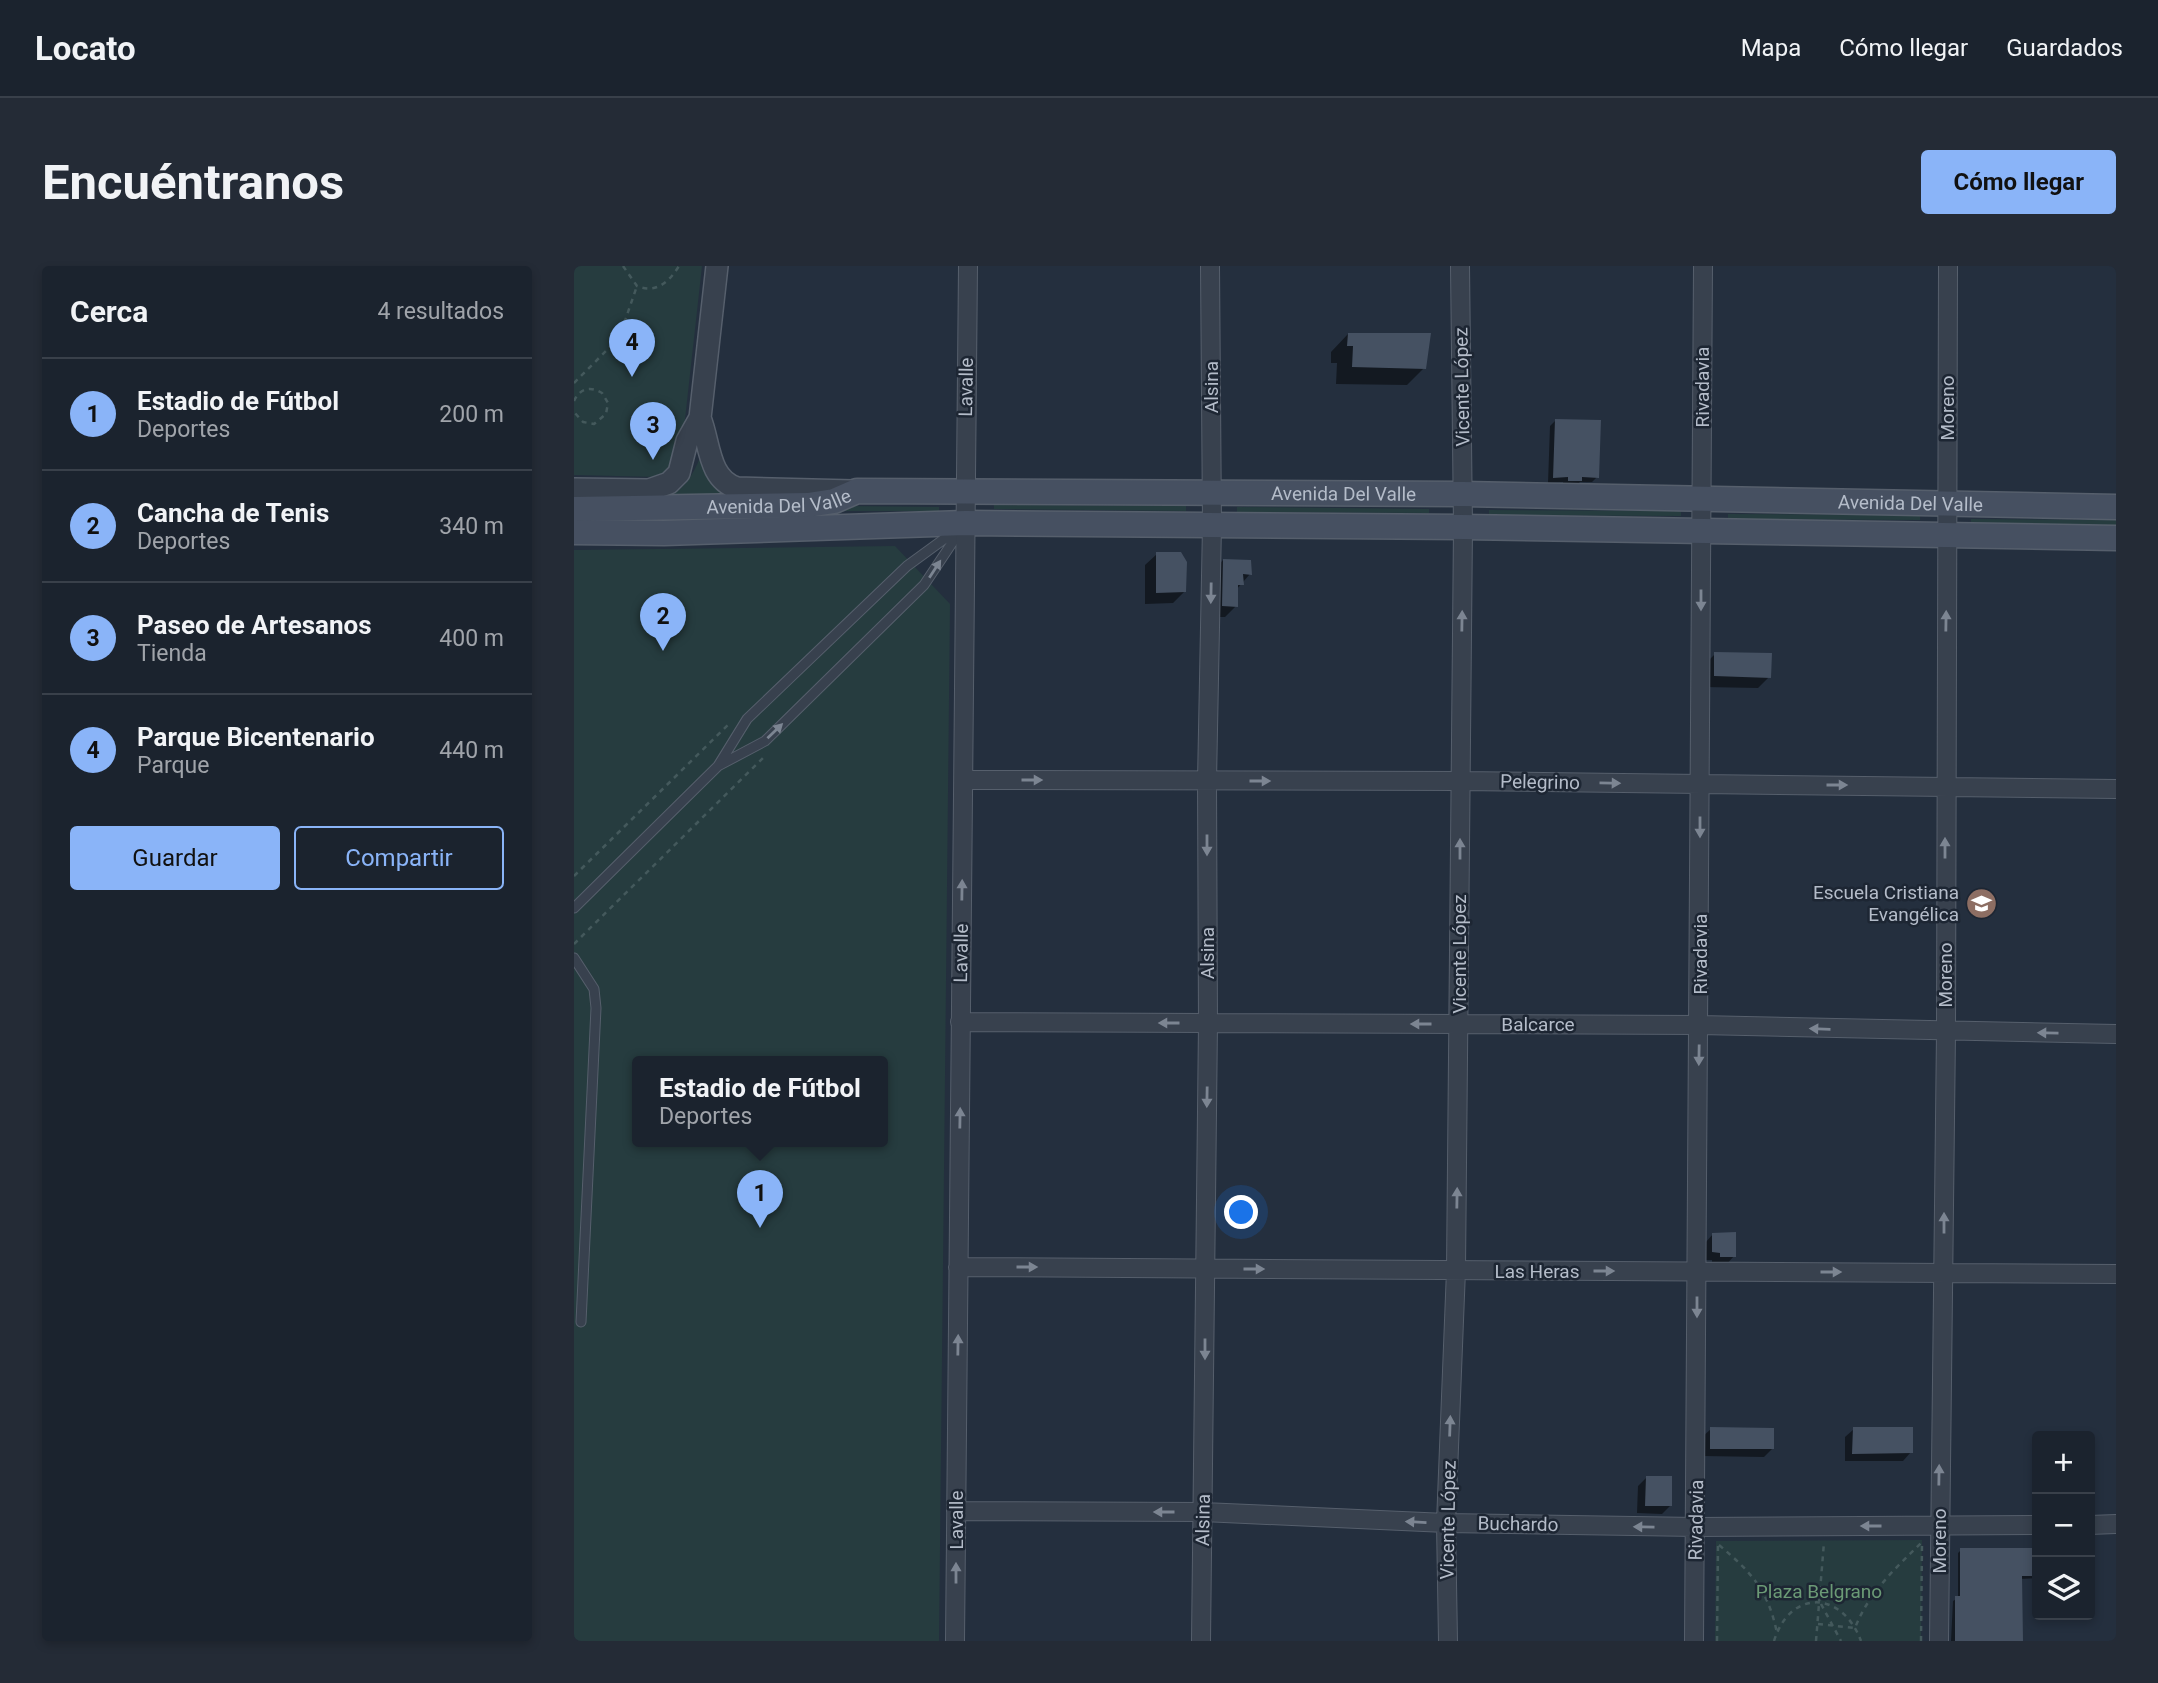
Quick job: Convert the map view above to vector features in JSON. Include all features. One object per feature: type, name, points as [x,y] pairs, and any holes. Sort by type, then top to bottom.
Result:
[{"type":"main road","name":"Avenida Del Valle","points":[[574,509],[808,505],[834,501],[857,491],[1463,494],[1947,502],[2116,508]]},
{"type":"main road","name":"Avenida Del Valle","points":[[574,532],[664,533],[965,523],[1947,533],[2116,538]]},
{"type":"street","points":[[574,489],[649,490],[669,483],[679,472],[687,442],[701,418],[717,266]]},
{"type":"street","name":"Lavalle","points":[[955,1641],[968,266]]},
{"type":"street","name":"Alsina","points":[[1201,1641],[1208,1023],[1207,781],[1212,525],[1210,266]]},
{"type":"street","name":"Vicente López","points":[[1448,1641],[1446,1523],[1456,1270],[1463,527],[1460,266]]},
{"type":"street","name":"Rivadavia","points":[[1694,1641],[1703,266]]},
{"type":"street","name":"Moreno","points":[[1939,1641],[1938,1526],[1946,1032],[1948,266]]},
{"type":"street","points":[[701,418],[715,472],[728,485],[737,488],[857,491]]},
{"type":"street","name":"Pelegrino","points":[[964,780],[1460,781],[2116,789]]},
{"type":"street","name":"Balcarce","points":[[960,1022],[1700,1025],[2116,1034]]},
{"type":"street","name":"Las Heras","points":[[958,1267],[2116,1274]]},
{"type":"street","name":"Buchardo","points":[[956,1511],[1203,1512],[1446,1523],[1696,1527],[2032,1525]]},
{"type":"street","points":[[2095,1525],[2116,1524]]},
{"type":"lane","points":[[718,766],[765,741],[924,585],[965,523]]},
{"type":"lane","points":[[574,908],[718,766],[747,719],[906,566],[965,523]]},
{"type":"lane","points":[[574,958],[594,989],[596,1009],[581,1322]]},
{"type":"path","points":[[624,266],[638,286],[646,290],[657,288],[669,279],[679,266]]},
{"type":"path","points":[[575,381],[619,338],[638,286]]},
{"type":"path","points":[[574,401],[580,392],[591,388],[603,393],[608,403],[606,415],[594,424],[583,422],[574,412]]},
{"type":"path","points":[[1717,1641],[1718,1539]]},
{"type":"path","points":[[1816,1641],[1824,1539]]},
{"type":"path","points":[[1855,1628],[1864,1605],[1877,1588],[1922,1541],[1921,1641]]},
{"type":"path","points":[[1718,1544],[1759,1582],[1771,1604],[1777,1633]]},
{"type":"path","points":[[1820,1603],[1841,1641]]},
{"type":"path","points":[[1773,1640],[1782,1623],[1794,1610],[1820,1603],[1838,1606],[1855,1628],[1861,1641]]},
{"type":"path","points":[[1818,1624],[1855,1628]]},
{"type":"green space","points":[[574,266],[702,266],[684,428],[676,466],[659,477],[574,475]]},
{"type":"green space","points":[[704,449],[714,483],[730,496],[666,498],[685,483]]},
{"type":"green space","points":[[994,505],[1186,506],[1186,511],[994,509]]},
{"type":"green space","points":[[846,506],[939,507],[939,511],[846,511],[692,524],[574,518]]},
{"type":"green space","points":[[1237,507],[1429,509],[1429,513],[1237,512]]},
{"type":"green space","points":[[1489,510],[1681,511],[1681,516],[1489,515]]},
{"type":"green space","points":[[1728,514],[1920,515],[1920,520],[1728,519]]},
{"type":"green space","points":[[1971,519],[2116,520],[2116,525],[1971,524]]},
{"type":"green space","points":[[895,546],[950,604],[939,1641],[574,1641],[574,550]]},
{"type":"green space","name":"Plaza Belgrano","points":[[1922,1540],[1921,1641],[1715,1641],[1716,1541]]},
{"type":"building","points":[[1348,333],[1431,333],[1426,369],[1352,367],[1353,346],[1347,346]]},
{"type":"building","points":[[1555,419],[1601,420],[1599,478],[1582,477],[1582,481],[1568,481],[1568,477],[1553,478]]},
{"type":"building","points":[[1156,552],[1181,552],[1187,562],[1186,592],[1156,593]]},
{"type":"building","points":[[1223,559],[1251,560],[1252,575],[1243,574],[1244,585],[1238,585],[1238,607],[1222,606]]},
{"type":"building","points":[[1714,652],[1772,653],[1771,678],[1714,676]]},
{"type":"building","points":[[1736,1232],[1736,1257],[1720,1257],[1720,1253],[1712,1252],[1712,1233]]},
{"type":"building","points":[[1710,1427],[1774,1428],[1774,1449],[1710,1449]]},
{"type":"building","points":[[1853,1427],[1913,1427],[1913,1453],[1852,1454]]},
{"type":"building","points":[[1646,1476],[1672,1476],[1672,1506],[1645,1506]]},
{"type":"building","points":[[1960,1548],[2032,1548],[2032,1576],[2022,1576],[2023,1641],[1955,1641],[1955,1596],[1960,1596]]},
{"type":"place","name":"Parque Bicentenario","points":[[632,377]]},
{"type":"place","name":"Paseo de Artesanos","points":[[653,460]]},
{"type":"place","name":"Cancha de Tenis","points":[[663,651]]},
{"type":"place","name":"Escuela Cristiana Evangélica","points":[[1982,903]]},
{"type":"place","name":"Estadio de Fútbol","points":[[760,1228]]}]
